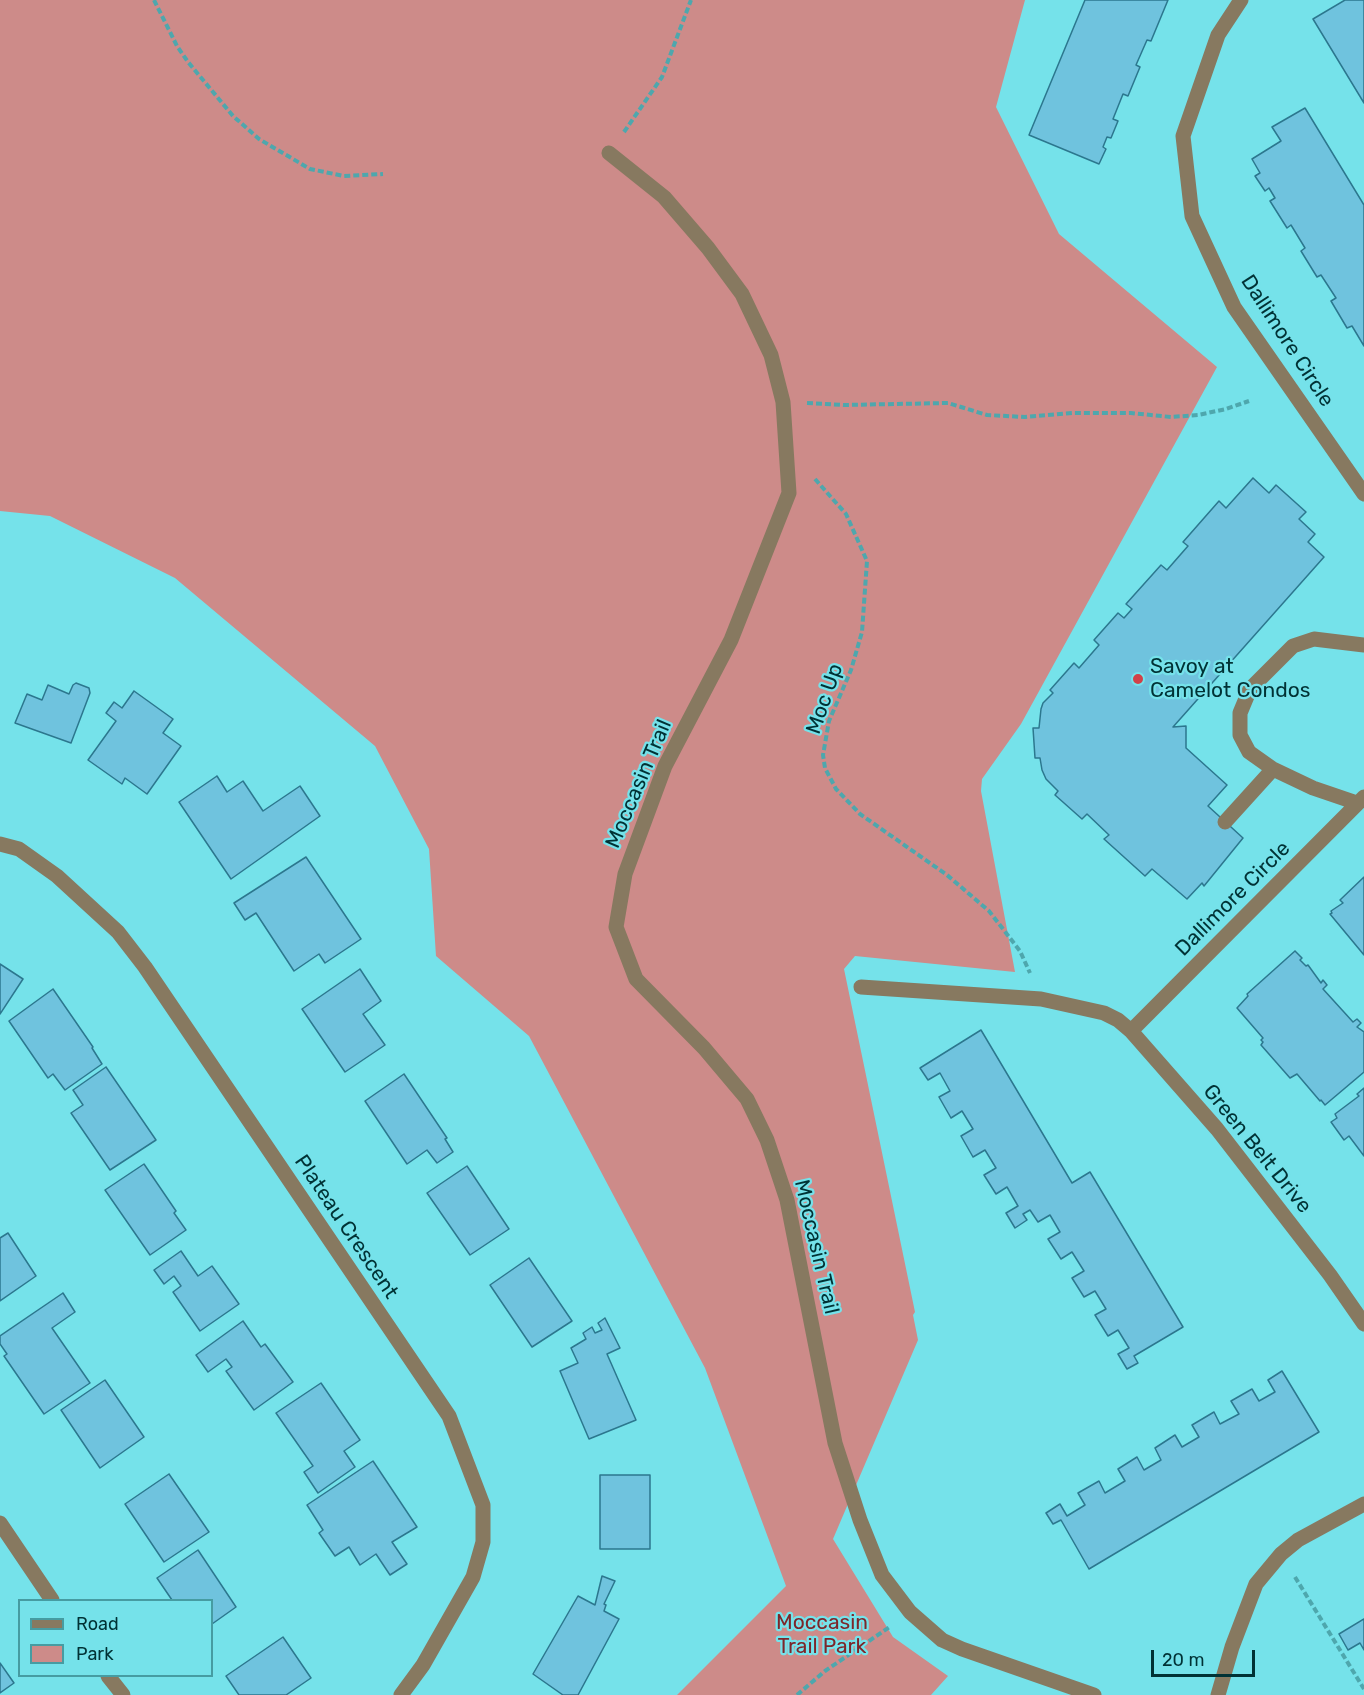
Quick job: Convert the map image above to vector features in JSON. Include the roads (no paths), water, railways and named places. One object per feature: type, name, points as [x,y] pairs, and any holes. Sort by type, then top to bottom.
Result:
[{"type":"street","name":"Dallimore Circle","points":[[1241,0],[1218,35],[1183,136],[1192,216],[1234,306],[1364,494]]},
{"type":"street","name":"Moccasin Trail","points":[[609,153],[664,197],[708,248],[742,294],[771,355],[783,402],[789,493],[731,640],[665,766],[625,874],[616,927],[636,979],[704,1048],[747,1099],[767,1140],[787,1200],[835,1443],[882,1575],[910,1612],[942,1640],[1094,1695]]},
{"type":"street","points":[[1361,800],[1312,788],[1273,769],[1249,752],[1240,735],[1239,713],[1250,689],[1293,646],[1314,639],[1364,645]]},
{"type":"street","points":[[1225,822],[1273,769]]},
{"type":"street","name":"Dallimore Circle","points":[[1131,1031],[1361,800]]},
{"type":"street","name":"Plateau Crescent","points":[[0,844],[19,849],[57,876],[118,932],[145,967],[449,1416],[483,1505],[483,1542],[473,1577],[423,1665],[401,1695]]},
{"type":"street","name":"Green Belt Drive","points":[[861,987],[1041,999],[1104,1013],[1118,1020],[1131,1031],[1217,1129],[1330,1275],[1364,1324]]},
{"type":"street","points":[[1218,1695],[1232,1647],[1256,1584],[1281,1554],[1298,1540],[1364,1504]]},
{"type":"street","points":[[0,1523],[51,1599]]},
{"type":"street","points":[[109,1677],[123,1695]]},
{"type":"place","name":"Savoy at Camelot Condos","points":[[1138,679]]},
{"type":"park label","name":"Moccasin Trail Park","points":[[822,1635]]}]
